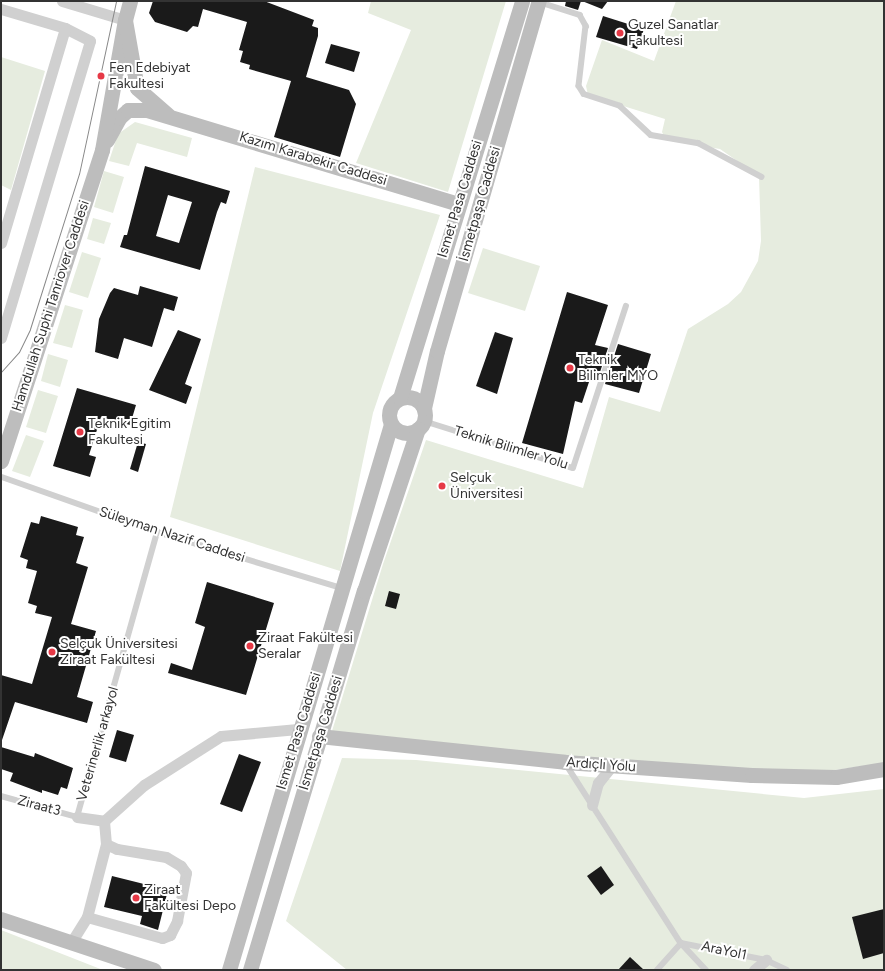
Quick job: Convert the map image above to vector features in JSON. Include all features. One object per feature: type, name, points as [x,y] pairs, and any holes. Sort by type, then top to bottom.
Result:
[{"type":"main road","points":[[102,150],[111,93],[130,1]]},
{"type":"main road","name":"Ismet Pasa Caddesi","points":[[400,398],[458,204],[522,1]]},
{"type":"main road","name":"İsmetpaşa Caddesi","points":[[250,970],[319,736],[422,419],[437,351],[539,1]]},
{"type":"main road","points":[[102,150],[119,118],[138,101],[125,20]]},
{"type":"main road","points":[[111,93],[120,82],[130,82],[168,114]]},
{"type":"main road","points":[[111,93],[115,106],[128,110],[168,114]]},
{"type":"main road","name":"Kazım Karabekir Caddesi","points":[[168,114],[458,204]]},
{"type":"main road","name":"Hamdullah Suphi Tanriover Caddesi","points":[[1,462],[102,150]]},
{"type":"main road","points":[[400,398],[416,399],[422,419],[407,433],[391,424],[388,412],[400,398]]},
{"type":"main road","name":"Ismet Pasa Caddesi","points":[[229,970],[298,729],[343,588],[391,424]]},
{"type":"main road","name":"Ardıçlı Yolu","points":[[319,736],[612,766],[836,777],[884,769]]},
{"type":"main road","points":[[1,919],[72,941],[154,970]]},
{"type":"street","points":[[62,1],[125,20]]},
{"type":"street","points":[[1,9],[64,28],[90,41],[1,338]]},
{"type":"street","points":[[1,243],[64,28]]},
{"type":"street","points":[[104,821],[144,785],[221,736],[298,729]]},
{"type":"street","points":[[592,804],[598,783],[612,766]]},
{"type":"street","points":[[77,817],[104,821]]},
{"type":"street","points":[[72,941],[87,916],[106,844],[104,821]]},
{"type":"street","points":[[87,916],[162,938],[170,934],[177,921],[186,873],[181,866],[166,857],[117,849],[106,844]]},
{"type":"street","name":"AraYol1","points":[[754,970],[766,960]]},
{"type":"lane","points":[[539,1],[580,15],[586,26],[579,86],[584,94],[620,106],[651,135],[704,145],[762,177]]},
{"type":"lane","name":"Teknik Bilimler Yolu","points":[[422,419],[573,468],[626,306]]},
{"type":"lane","name":"Süleyman Nazif Caddesi","points":[[1,476],[157,532],[343,588]]},
{"type":"lane","name":"Veterinerlik arkayol","points":[[77,817],[157,532]]},
{"type":"lane","points":[[565,762],[681,943],[706,970]]},
{"type":"lane","name":"Ziraat3","points":[[1,796],[77,817]]},
{"type":"lane","points":[[657,970],[681,943]]},
{"type":"lane","name":"AraYol1","points":[[681,943],[766,960],[786,970]]},
{"type":"shaded area","points":[[371,1],[506,1],[448,192],[356,163],[411,30],[368,13]]},
{"type":"shaded area","points":[[676,1],[884,1],[884,763],[814,773],[570,759],[332,731],[383,564],[426,440],[583,488],[609,397],[660,412],[688,329],[728,304],[741,292],[758,261],[761,241],[759,176],[720,149],[666,140],[662,132],[665,119],[588,95],[586,86],[602,40],[654,61]]},
{"type":"shaded area","points":[[1,57],[45,71],[11,190],[1,185]]},
{"type":"shaded area","points":[[135,122],[192,138],[187,157],[137,143],[129,166],[109,161],[118,134]]},
{"type":"shaded area","points":[[255,167],[440,215],[373,413],[340,571],[170,517]]},
{"type":"shaded area","points":[[104,171],[124,177],[113,213],[94,207]]},
{"type":"shaded area","points":[[93,218],[111,223],[104,244],[87,239]]},
{"type":"shaded area","points":[[483,248],[540,266],[525,311],[468,293]]},
{"type":"shaded area","points":[[82,252],[101,258],[88,298],[69,292]]},
{"type":"shaded area","points":[[65,305],[83,310],[72,348],[53,343]]},
{"type":"shaded area","points":[[48,354],[68,360],[60,387],[41,381]]},
{"type":"shaded area","points":[[38,390],[58,396],[46,433],[26,427]]},
{"type":"shaded area","points":[[26,435],[44,441],[30,477],[12,471]]},
{"type":"shaded area","points":[[342,758],[416,760],[804,798],[884,789],[884,970],[347,970],[286,921]]},
{"type":"shaded area","points":[[1,930],[103,970],[1,970]]},
{"type":"building","points":[[153,1],[264,1],[314,20],[312,26],[318,28],[318,36],[306,77],[349,90],[356,104],[340,157],[274,137],[291,81],[249,69],[250,65],[240,62],[243,51],[239,50],[247,22],[203,9],[198,27],[193,26],[187,32],[155,22],[149,13]]},
{"type":"building","points":[[566,1],[581,1],[578,10],[565,6]]},
{"type":"building","points":[[582,1],[608,1],[602,9]]},
{"type":"building","name":"Guzel Sanatlar Fakultesi","points":[[603,16],[644,29],[637,49],[596,37]]},
{"type":"building","points":[[331,44],[360,52],[354,72],[325,63]]},
{"type":"building","points":[[145,166],[230,191],[226,204],[221,202],[217,212],[200,270],[120,247],[124,235],[127,235]],"holes":[[[168,195],[192,202],[179,243],[156,236]]]},
{"type":"building","points":[[140,286],[178,297],[174,311],[164,308],[152,347],[124,338],[118,359],[95,352],[99,319],[110,293],[114,288],[138,295]]},
{"type":"building","points":[[567,292],[608,305],[595,345],[608,348],[597,381],[590,379],[582,403],[575,401],[563,454],[522,443]]},
{"type":"building","points":[[178,330],[201,339],[185,384],[192,387],[186,404],[149,390]]},
{"type":"building","points":[[495,332],[513,338],[497,394],[476,386]]},
{"type":"building","points":[[618,344],[651,354],[639,393],[605,384]]},
{"type":"building","name":"Teknik Egitim Fakultesi","points":[[77,388],[136,405],[130,425],[101,417],[89,455],[96,457],[90,477],[53,466]]},
{"type":"building","name":"Teknik Egitim Fakultesi","points":[[138,442],[146,444],[138,472],[130,469]]},
{"type":"building","points":[[41,516],[78,527],[76,535],[84,537],[76,563],[88,567],[71,624],[96,631],[77,697],[93,702],[87,723],[15,702],[1,743],[1,675],[32,684],[52,617],[35,613],[37,606],[28,603],[37,571],[26,568],[28,560],[20,557],[31,522],[39,524]]},
{"type":"building","points":[[207,582],[274,603],[246,695],[168,673],[171,663],[192,670],[205,627],[195,623]]},
{"type":"building","points":[[389,591],[400,594],[396,609],[385,606]]},
{"type":"building","points":[[117,730],[134,735],[126,762],[109,757]]},
{"type":"building","points":[[1,747],[34,757],[35,753],[73,768],[67,789],[61,787],[58,795],[42,790],[42,793],[10,781],[13,773],[1,769]]},
{"type":"building","points":[[239,754],[261,762],[242,812],[220,804]]},
{"type":"building","points":[[601,866],[614,885],[601,895],[587,876]]},
{"type":"building","name":"Ziraat Fakültesi Depo","points":[[112,876],[168,890],[158,930],[140,924],[142,916],[104,907]]},
{"type":"building","points":[[884,909],[884,953],[863,959],[852,917]]},
{"type":"building","points":[[630,957],[644,970],[618,970]]},
{"type":"tram line","points":[[1,372],[19,352],[30,329],[79,174],[116,1]]},
{"type":"place","name":"Guzel Sanatlar Fakultesi","points":[[620,33]]},
{"type":"place","name":"Fen Edebiyat Fakultesi","points":[[101,76]]},
{"type":"place","name":"Teknik Bilimler MYO","points":[[570,368]]},
{"type":"place","name":"Teknik Egitim Fakultesi","points":[[80,432]]},
{"type":"place","name":"Selçuk Üniversitesi","points":[[442,486]]},
{"type":"place","name":"Ziraat Fakültesi Seralar","points":[[250,646]]},
{"type":"place","name":"Selçuk Üniversitesi Ziraat Fakültesi","points":[[52,652]]},
{"type":"place","name":"Ziraat Fakültesi Depo","points":[[136,898]]}]
